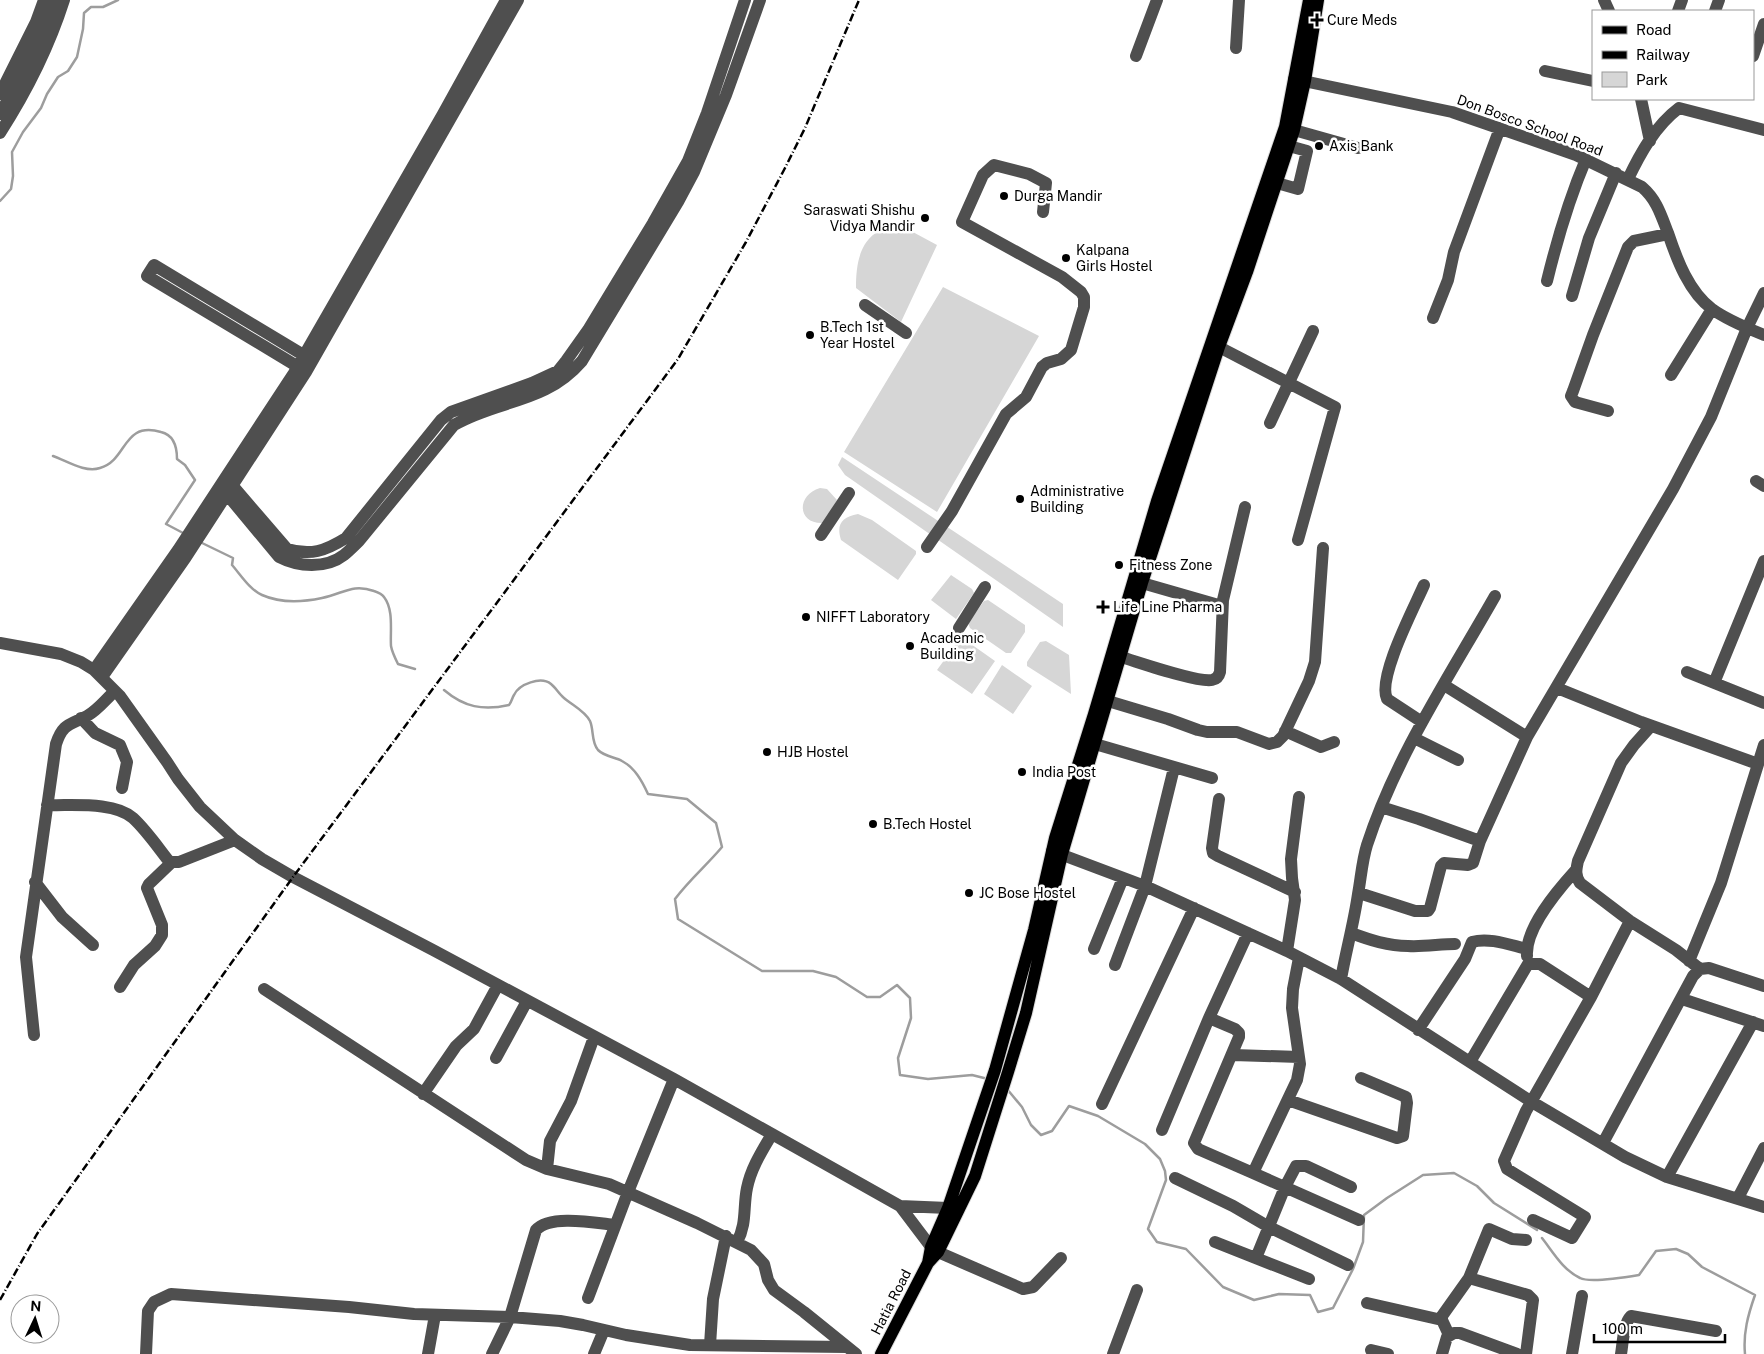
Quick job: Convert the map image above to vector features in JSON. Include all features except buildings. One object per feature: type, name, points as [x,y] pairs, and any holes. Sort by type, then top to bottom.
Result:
[{"type":"main road","points":[[994,1092],[1008,1072],[1026,1013],[1057,852],[1096,744],[1142,583],[1219,347],[1294,130],[1309,0]]},
{"type":"main road","points":[[994,1092],[995,1070],[1094,714],[1157,500],[1300,80],[1318,0]]},
{"type":"main road","name":"Hatia Road","points":[[885,1353],[953,1210],[994,1092]]},
{"type":"street","points":[[0,94],[16,66],[44,0]]},
{"type":"street","points":[[0,114],[32,56],[53,0]]},
{"type":"street","points":[[0,133],[17,107],[41,61],[64,0]]},
{"type":"street","points":[[305,364],[506,0]]},
{"type":"street","points":[[98,674],[203,522],[305,364],[518,0]]},
{"type":"street","points":[[226,486],[287,549],[298,552],[315,552],[329,548],[346,538],[441,420],[451,412],[532,383],[558,371],[588,330],[654,223],[688,161],[707,113],[745,0]]},
{"type":"street","points":[[226,486],[279,557],[302,565],[327,563],[342,557],[359,542],[454,424],[465,418],[531,396],[555,385],[571,373],[582,360],[678,202],[694,172],[726,95],[760,0]]},
{"type":"street","points":[[1136,56],[1158,0]]},
{"type":"street","points":[[1236,48],[1239,0]]},
{"type":"street","points":[[1754,53],[1764,24]]},
{"type":"street","points":[[1545,71],[1592,81]]},
{"type":"street","name":"Don Bosco School Road","points":[[1300,80],[1452,112],[1586,159],[1622,176],[1642,187],[1651,195],[1660,210],[1668,234],[1693,289],[1712,309],[1764,335]]},
{"type":"street","points":[[1641,100],[1650,141]]},
{"type":"street","points":[[1572,296],[1589,238],[1622,176],[1668,116],[1679,108],[1764,130]]},
{"type":"street","points":[[1434,318],[1448,280],[1454,252],[1500,128]]},
{"type":"street","points":[[1294,130],[1358,148]]},
{"type":"street","points":[[1277,183],[1298,189],[1307,150],[1289,146]]},
{"type":"street","points":[[1547,281],[1563,220],[1586,159]]},
{"type":"street","points":[[927,546],[952,511],[1006,414],[1026,397],[1042,367],[1047,363],[1060,359],[1071,350],[1084,307],[1084,296],[1062,277],[962,222],[983,175],[994,165],[1029,174],[1046,183],[1043,212]]},
{"type":"street","points":[[1608,411],[1575,402],[1571,396],[1572,391],[1628,248],[1634,241],[1668,234]]},
{"type":"street","points":[[154,265],[305,364],[147,276],[154,265]]},
{"type":"street","points":[[1358,893],[1415,911],[1428,911],[1441,866],[1444,863],[1471,864],[1474,861],[1480,841],[1527,736],[1637,552],[1702,433],[1764,293]]},
{"type":"street","points":[[865,305],[906,333]]},
{"type":"street","points":[[1671,375],[1712,309]]},
{"type":"street","points":[[1270,423],[1314,331]]},
{"type":"street","points":[[1219,347],[1334,407],[1298,540]]},
{"type":"street","points":[[821,535],[849,493]]},
{"type":"street","points":[[1121,657],[1195,678],[1212,680],[1218,677],[1220,672],[1222,606],[1225,587],[1245,507]]},
{"type":"street","points":[[1108,701],[1168,718],[1198,730],[1237,732],[1269,744],[1276,742],[1285,731],[1315,662],[1323,548]]},
{"type":"street","points":[[1714,683],[1764,561]]},
{"type":"street","points":[[1142,583],[1222,606]]},
{"type":"street","points":[[1422,722],[1387,699],[1384,693],[1392,659],[1424,585]]},
{"type":"street","points":[[959,628],[986,587]]},
{"type":"street","points":[[1341,979],[1351,933],[1364,853],[1381,807],[1399,765],[1422,722],[1495,596]]},
{"type":"street","points":[[0,643],[61,654],[81,662],[98,674],[115,691],[190,795],[235,840],[293,877],[674,1079],[900,1206],[935,1249],[1024,1289],[1033,1287],[1061,1258]]},
{"type":"street","points":[[1686,672],[1764,703]]},
{"type":"street","points":[[1444,685],[1527,736]]},
{"type":"street","points":[[1557,688],[1651,726],[1758,764]]},
{"type":"street","points":[[34,1035],[26,957],[46,805],[59,736],[70,723],[92,712],[115,691]]},
{"type":"street","points":[[81,718],[95,733],[120,745],[127,762],[122,788]]},
{"type":"street","points":[[1651,726],[1621,763],[1578,861],[1576,877],[1580,883],[1630,921],[1676,950],[1700,969]]},
{"type":"street","points":[[1285,731],[1321,747],[1334,742]]},
{"type":"street","points":[[1414,738],[1458,760]]},
{"type":"street","points":[[1096,744],[1212,778]]},
{"type":"street","points":[[1689,961],[1724,874],[1764,745]]},
{"type":"street","points":[[1115,965],[1144,886],[1174,768]]},
{"type":"street","points":[[1288,951],[1295,900],[1291,859],[1299,797]]},
{"type":"street","points":[[1219,799],[1212,848],[1213,853],[1295,892]]},
{"type":"street","points":[[46,805],[108,807],[125,813],[134,818],[168,860],[172,862],[179,862],[235,840]]},
{"type":"street","points":[[1381,807],[1480,841]]},
{"type":"street","points":[[1057,852],[1194,908],[1288,951],[1341,979],[1532,1102],[1625,1157],[1667,1177],[1764,1207]]},
{"type":"street","points":[[120,987],[134,965],[155,946],[162,935],[162,926],[147,888],[172,862]]},
{"type":"street","points":[[1470,1062],[1528,964],[1527,949],[1536,925],[1559,890],[1576,871]]},
{"type":"street","points":[[1094,949],[1123,878]]},
{"type":"street","points":[[35,882],[65,921],[93,945]]},
{"type":"street","points":[[1102,1104],[1194,908]]},
{"type":"street","points":[[1533,1220],[1572,1238],[1585,1216],[1507,1169],[1504,1164],[1504,1156],[1591,997],[1630,921]]},
{"type":"street","points":[[1162,1130],[1209,1018],[1248,933]]},
{"type":"street","points":[[1351,933],[1375,942],[1393,945],[1455,944]]},
{"type":"street","points":[[1418,1030],[1465,959],[1472,942],[1480,940],[1527,949]]},
{"type":"street","points":[[1253,1173],[1297,1080],[1300,1064],[1292,1008],[1293,989],[1299,958]]},
{"type":"street","points":[[1528,964],[1540,964],[1591,997]]},
{"type":"street","points":[[1603,1143],[1693,976],[1700,969],[1709,968],[1764,986]]},
{"type":"street","points":[[423,1094],[456,1046],[474,1029],[498,985]]},
{"type":"street","points":[[264,990],[526,1160],[547,1169],[609,1184],[732,1239],[758,1256],[764,1264],[768,1280],[774,1290],[851,1350]]},
{"type":"street","points":[[1667,1177],[1759,1024],[1682,999]]},
{"type":"street","points":[[496,1058],[527,1000]]},
{"type":"street","points":[[1209,1018],[1235,1029],[1239,1033],[1239,1037],[1233,1055],[1194,1143],[1198,1150],[1359,1220]]},
{"type":"street","points":[[547,1169],[550,1141],[571,1101],[594,1036]]},
{"type":"street","points":[[1233,1055],[1299,1057]]},
{"type":"street","points":[[1288,1100],[1397,1138],[1403,1136],[1406,1097],[1361,1078]]},
{"type":"street","points":[[588,1298],[615,1225],[674,1079]]},
{"type":"street","points":[[710,1345],[714,1299],[732,1239],[742,1234],[747,1188],[752,1171],[772,1134]]},
{"type":"street","points":[[1738,1198],[1764,1148]]},
{"type":"street","points":[[1256,1258],[1294,1168],[1300,1165],[1306,1166],[1351,1187]]},
{"type":"street","points":[[1175,1178],[1348,1266]]},
{"type":"street","points":[[900,1206],[953,1210]]},
{"type":"street","points":[[492,1354],[510,1317],[536,1230],[547,1224],[572,1221],[615,1225]]},
{"type":"street","points":[[1442,1354],[1449,1335],[1442,1320],[1444,1312],[1469,1278],[1490,1229],[1512,1239],[1526,1240]]},
{"type":"street","points":[[1216,1242],[1309,1279]]},
{"type":"street","points":[[1469,1278],[1528,1295],[1533,1300],[1526,1354]]},
{"type":"street","points":[[1113,1354],[1137,1290]]},
{"type":"street","points":[[146,1354],[148,1311],[154,1302],[171,1294],[435,1315],[510,1317],[567,1322],[690,1345],[851,1350]]},
{"type":"street","points":[[1572,1354],[1582,1296]]},
{"type":"street","points":[[1367,1303],[1442,1320]]},
{"type":"street","points":[[428,1354],[435,1315]]},
{"type":"street","points":[[1623,1354],[1628,1318],[1631,1316],[1716,1331]]},
{"type":"street","points":[[594,1354],[604,1330]]},
{"type":"street","points":[[1449,1335],[1460,1333],[1518,1354]]},
{"type":"street","points":[[1371,1350],[1388,1354]]},
{"type":"green space","points":[[898,224],[937,245],[901,322],[856,288],[858,265],[864,246],[877,232]]},
{"type":"green space","points":[[943,287],[1039,336],[937,512],[844,452]]},
{"type":"green space","points":[[842,457],[1063,604],[1063,627],[845,475],[838,465]]},
{"type":"green space","points":[[820,488],[827,489],[837,500],[824,523],[809,520],[803,509],[806,497]]},
{"type":"green space","points":[[858,514],[872,520],[916,551],[916,554],[898,580],[841,540],[839,530],[842,522],[848,517]]},
{"type":"green space","points":[[951,575],[972,589],[974,593],[956,619],[931,600]]},
{"type":"green space","points":[[988,600],[1025,625],[1025,632],[1011,653],[1006,653],[970,628],[968,623],[984,601]]},
{"type":"green space","points":[[961,637],[995,661],[972,694],[937,670]]},
{"type":"green space","points":[[1046,641],[1069,655],[1071,694],[1027,666],[1027,662],[1040,642]]},
{"type":"green space","points":[[1002,665],[1032,686],[1013,714],[984,694]]},
{"type":"waterway","points":[[0,201],[11,189],[13,176],[12,152],[23,132],[41,108],[58,77],[68,71],[77,57],[83,29],[84,13],[91,7],[103,7],[118,0]]},
{"type":"waterway","points":[[53,456],[82,468],[100,468],[109,464],[132,436],[139,432],[148,430],[161,432],[169,436],[174,442],[177,459],[185,465],[195,480],[166,524],[185,534]]},
{"type":"waterway","points":[[200,542],[233,558],[232,565],[245,582],[258,593],[269,598],[284,601],[307,600],[360,588],[381,594],[389,608],[391,646],[398,664],[415,669]]},
{"type":"waterway","points":[[444,690],[466,704],[491,708],[509,705],[517,691],[531,682],[542,681],[551,684],[562,696],[588,717],[594,743],[598,750],[631,767],[641,780],[648,794],[687,799],[716,823],[722,847],[675,899],[678,919],[762,971],[813,971],[836,977],[867,997],[880,997],[897,985],[910,998],[911,1018],[898,1058],[900,1075],[928,1079],[972,1075],[988,1079]]},
{"type":"waterway","points":[[1007,1089],[1022,1107],[1031,1125],[1041,1135],[1052,1131],[1069,1106],[1098,1116],[1145,1144],[1160,1159],[1165,1171],[1166,1180],[1148,1229],[1157,1242],[1186,1249],[1223,1287],[1254,1300],[1279,1294],[1310,1295],[1318,1312],[1333,1308],[1353,1269],[1363,1242],[1364,1215],[1423,1175],[1454,1173],[1477,1186],[1494,1203],[1537,1230]]},
{"type":"waterway","points":[[1542,1238],[1563,1266],[1580,1278],[1592,1280],[1639,1275],[1656,1251],[1676,1249],[1688,1254],[1702,1267],[1755,1295],[1747,1324],[1745,1354]]},
{"type":"railway","points":[[0,1300],[37,1234],[293,877],[678,359],[746,242],[785,168],[805,128],[859,0]]},
{"type":"place","name":"Cure Meds","points":[[1317,20]]},
{"type":"place","name":"Axis Bank","points":[[1319,146]]},
{"type":"place","name":"Durga Mandir","points":[[1004,196]]},
{"type":"place","name":"Saraswati Shishu Vidya Mandir","points":[[925,218]]},
{"type":"place","name":"Kalpana Girls Hostel","points":[[1066,258]]},
{"type":"place","name":"B.Tech 1st Year Hostel","points":[[810,335]]},
{"type":"place","name":"Administrative Building","points":[[1020,499]]},
{"type":"place","name":"Fitness Zone","points":[[1119,565]]},
{"type":"place","name":"Life Line Pharma","points":[[1103,607]]},
{"type":"place","name":"NIFFT Laboratory","points":[[806,617]]},
{"type":"place","name":"Academic Building","points":[[910,646]]},
{"type":"place","name":"HJB Hostel","points":[[767,752]]},
{"type":"place","name":"India Post","points":[[1022,772]]},
{"type":"place","name":"B.Tech Hostel","points":[[873,824]]},
{"type":"place","name":"JC Bose Hostel","points":[[969,893]]}]
